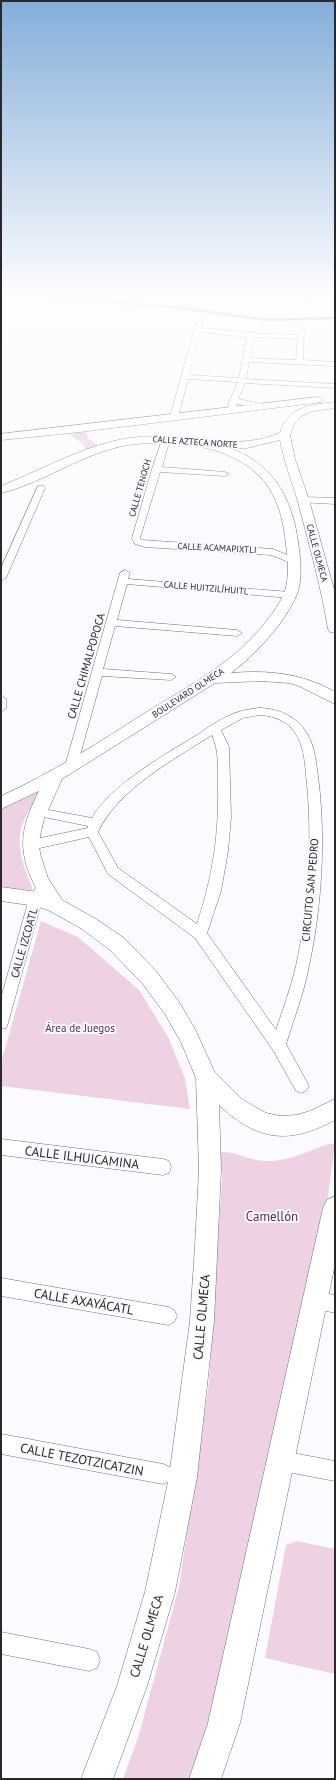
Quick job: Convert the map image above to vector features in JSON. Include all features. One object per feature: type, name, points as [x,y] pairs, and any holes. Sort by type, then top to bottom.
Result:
[{"type":"street","points":[[174,417],[183,380]]},
{"type":"street","points":[[228,380],[335,386]]},
{"type":"street","points":[[233,406],[242,381]]},
{"type":"street","points":[[1,437],[98,428],[174,417],[233,406],[262,406],[335,399]]},
{"type":"street","name":"CALLE AZTECA NORTE","points":[[1,490],[109,446],[138,440],[166,440],[207,445],[245,446],[278,438],[306,410],[335,405]]},
{"type":"street","points":[[233,406],[274,417],[287,429]]},
{"type":"street","points":[[98,428],[91,433],[91,438],[97,443],[109,446]]},
{"type":"street","name":"CALLE OLMECA","points":[[287,429],[289,459],[303,500],[332,599],[335,629]]},
{"type":"street","points":[[55,432],[70,437],[78,444],[78,458]]},
{"type":"street","name":"CALLE TENOCH","points":[[138,542],[136,538],[166,440]]},
{"type":"street","name":"BOULEVARD OLMECA","points":[[1,803],[56,776],[212,679],[249,651],[290,595],[293,582],[293,541],[288,514],[272,484],[257,466],[242,457],[207,445]]},
{"type":"street","points":[[156,469],[225,474]]},
{"type":"street","points":[[2,574],[41,488]]},
{"type":"street","points":[[303,500],[335,501]]},
{"type":"street","name":"CALLE ACAMAPIXTLI","points":[[138,542],[145,544],[273,552],[294,561]]},
{"type":"street","name":"CALLE HUITZILÍHUITL","points":[[124,577],[290,595]]},
{"type":"street","name":"CALLE CHIMALPOPOCA","points":[[71,766],[124,577]]},
{"type":"street","points":[[111,623],[237,633]]},
{"type":"street","points":[[97,672],[171,677]]},
{"type":"street","points":[[212,679],[266,675],[286,677],[308,684],[335,699]]},
{"type":"street","points":[[1,699],[1,708]]},
{"type":"street","name":"CIRCUITO SAN PEDRO","points":[[93,828],[101,813],[114,798],[140,777],[230,719],[244,713],[268,711],[283,715],[296,726],[307,744],[315,793],[316,853],[303,965],[278,1045]]},
{"type":"street","points":[[200,934],[214,891],[222,851],[225,817],[223,747],[215,728]]},
{"type":"street","points":[[1,894],[45,897],[34,862],[31,844],[33,825],[56,776]]},
{"type":"street","points":[[38,812],[93,828],[113,870],[200,934],[247,1003],[278,1045],[301,1086]]},
{"type":"street","points":[[31,844],[93,828]]},
{"type":"street","name":"CALLE OLMECA","points":[[45,897],[89,924],[111,940],[149,977],[172,1008],[189,1037],[207,1078],[210,1170],[207,1246],[202,1321],[182,1477],[160,1592],[132,1686],[97,1779]]},
{"type":"street","name":"CALLE IZCOATL","points":[[1,1023],[45,897]]},
{"type":"street","points":[[207,1078],[232,1106],[252,1119],[263,1123],[287,1126],[299,1125],[321,1118],[335,1109]]},
{"type":"street","name":"CALLE ILHUICAMINA","points":[[1,1147],[163,1167]]},
{"type":"street","points":[[205,1779],[224,1723],[246,1618],[282,1461],[325,1302],[335,1208]]},
{"type":"street","name":"CALLE AXAYÁCATL","points":[[1,1287],[168,1316]]},
{"type":"street","name":"CALLE TEZOTZICATZIN","points":[[1,1444],[163,1474]]},
{"type":"street","points":[[282,1461],[335,1471]]},
{"type":"street","points":[[1,1643],[89,1660]]},
{"type":"green space","points":[[86,431],[88,438],[100,447],[86,452],[84,445],[69,434]]},
{"type":"green space","points":[[35,790],[41,790],[23,823],[20,840],[22,857],[33,890],[1,888],[1,808]]},
{"type":"green space","name":"Área de Juegos","points":[[41,921],[78,937],[139,990],[168,1037],[185,1078],[190,1109],[1,1086],[1,1063]]},
{"type":"green space","name":"Camellón","points":[[328,1144],[335,1144],[325,1218],[197,1779],[123,1779],[138,1738],[179,1587],[209,1383],[222,1180],[220,1152],[234,1153],[256,1160],[275,1161],[293,1157]]},
{"type":"green space","points":[[297,1541],[335,1549],[335,1674],[265,1658],[286,1545]]}]
